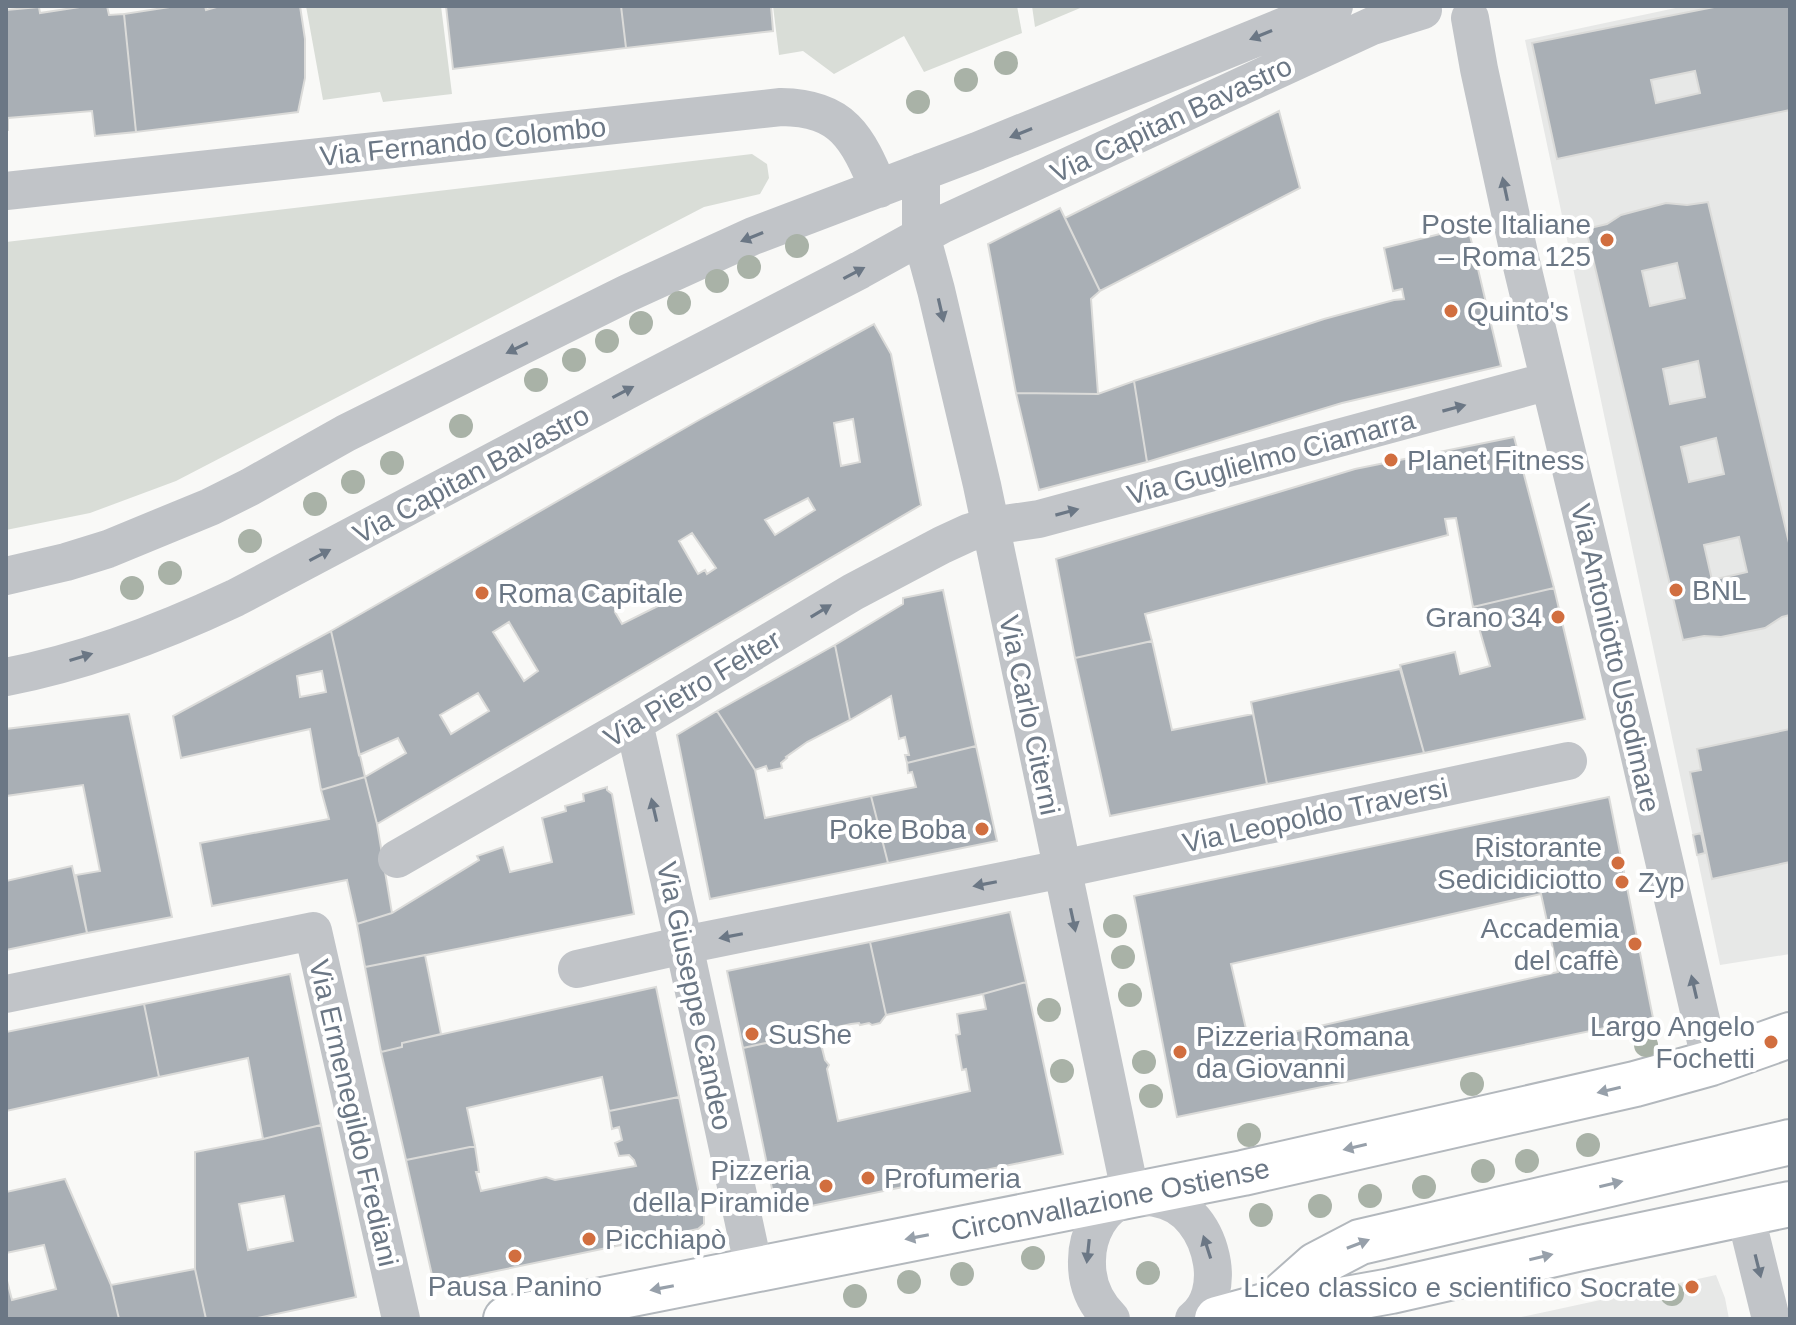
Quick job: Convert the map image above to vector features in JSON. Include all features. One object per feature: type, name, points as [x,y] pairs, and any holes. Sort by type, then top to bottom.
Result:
[{"type":"main road","points":[[1711,1063],[1790,1035]]},
{"type":"main road","name":"Circonvallazione Ostiense","points":[[506,1319],[1243,1173],[1620,1087],[1711,1063]]},
{"type":"main road","points":[[1272,1304],[1316,1265],[1360,1242],[1790,1142]]},
{"type":"main road","points":[[1217,1319],[1272,1304],[1370,1295],[1790,1204]]},
{"type":"street","name":"Via Capitan Bavastro","points":[[6,576],[108,549],[180,520],[250,487],[346,433],[686,265],[753,236],[879,189],[1334,6]]},
{"type":"street","name":"Via Capitan Bavastro","points":[[6,677],[112,647],[211,609],[860,270],[921,235],[1372,26],[1420,8]]},
{"type":"street","points":[[1420,8],[1457,20],[1483,12]]},
{"type":"street","name":"Via Antoniotto Usodimare","points":[[1483,12],[1482,84],[1549,381],[1711,1063]]},
{"type":"street","name":"Via Fernando Colombo","points":[[6,191],[781,107],[806,108],[844,126],[863,154],[879,189]]},
{"type":"street","points":[[921,172],[921,235]]},
{"type":"street","name":"Via Carlo Citerni","points":[[921,235],[991,526],[1131,1196]]},
{"type":"street","name":"Via Guglielmo Ciamarra","points":[[991,526],[1039,519],[1549,381]]},
{"type":"street","name":"Via Pietro Felter","points":[[397,859],[853,592],[942,545],[991,526]]},
{"type":"street","name":"Via Giuseppe Candeo","points":[[634,723],[754,1269]]},
{"type":"street","name":"Via Leopoldo Traversi","points":[[577,969],[1568,761]]},
{"type":"street","name":"Via Ermenegildo Frediani","points":[[6,994],[313,931],[401,1319]]},
{"type":"street","points":[[1111,1319],[1090,1287],[1087,1247],[1095,1225],[1104,1214],[1131,1196],[1173,1203],[1189,1215],[1203,1234],[1211,1258],[1213,1284],[1204,1308],[1194,1319]]},
{"type":"street","points":[[1745,1213],[1771,1319]]},
{"type":"shaded area","points":[[306,6],[441,6],[452,94],[383,102],[380,92],[323,100]]},
{"type":"shaded area","points":[[773,6],[1017,6],[1022,33],[924,72],[904,36],[834,74],[803,51],[779,55]]},
{"type":"shaded area","points":[[1032,6],[1085,6],[1035,27]]},
{"type":"shaded area","points":[[1685,6],[1790,6],[1790,954],[1720,965],[1525,40]]},
{"type":"shaded area","points":[[752,154],[767,164],[769,178],[760,194],[704,207],[176,481],[90,513],[6,530],[6,242]]},
{"type":"shaded area","name":"Liceo classico e scientifico Socrate","points":[[1716,1275],[1729,1319],[1512,1319]]},
{"type":"building","points":[[107,6],[109,15],[124,14],[136,132],[95,136],[92,111],[8,118],[6,130],[6,10],[39,7],[40,13]]},
{"type":"building","points":[[176,6],[205,6],[206,10],[220,6],[300,6],[305,39],[305,78],[298,112],[136,132],[124,14]]},
{"type":"building","points":[[446,6],[621,6],[626,48],[453,69]]},
{"type":"building","points":[[621,6],[771,6],[773,31],[626,48]]},
{"type":"building","points":[[1719,6],[1790,6],[1790,110],[1557,159],[1532,43]],"holes":[[[1695,71],[1700,93],[1656,103],[1651,80]]]},
{"type":"building","points":[[1279,111],[1300,188],[1100,291],[1065,218]]},
{"type":"building","points":[[1708,202],[1790,547],[1790,615],[1765,628],[1721,637],[1683,640],[1586,229],[1607,224],[1621,215],[1666,203],[1687,205]],"holes":[[[1677,263],[1685,298],[1650,306],[1642,271]],[[1698,361],[1705,397],[1670,404],[1663,369]],[[1716,438],[1724,474],[1689,482],[1681,447]],[[1739,537],[1747,572],[1712,580],[1704,545]]]},
{"type":"building","points":[[1060,208],[1100,291],[1091,299],[1098,394],[1016,393],[988,244]]},
{"type":"building","points":[[1468,227],[1501,366],[1342,403],[1147,462],[1134,381],[1324,319],[1404,299],[1402,289],[1393,291],[1384,248]]},
{"type":"building","points":[[874,324],[891,354],[921,505],[377,824],[365,777],[406,753],[398,738],[359,755],[331,631],[699,420]],"holes":[[[853,419],[860,462],[841,466],[834,423]],[[808,498],[815,510],[775,535],[765,520]],[[692,533],[716,568],[707,574],[705,570],[698,574],[679,541]],[[655,588],[664,603],[622,624],[615,612]],[[509,622],[538,671],[524,681],[493,632]],[[478,693],[489,711],[451,734],[440,715]]]},
{"type":"building","points":[[1134,381],[1147,462],[1039,490],[1016,393],[1098,394]]},
{"type":"building","points":[[1514,437],[1554,588],[1473,607],[1456,518],[1445,519],[1448,535],[1145,614],[1152,641],[1075,658],[1056,559],[1355,469]]},
{"type":"building","points":[[1554,588],[1585,719],[1424,753],[1400,665],[1455,652],[1460,674],[1490,666],[1473,607]]},
{"type":"building","points":[[943,590],[976,746],[907,763],[905,755],[909,755],[905,737],[899,739],[891,696],[850,720],[835,645],[903,604],[903,598]]},
{"type":"building","points":[[331,631],[365,777],[321,790],[310,729],[181,758],[173,716]],"holes":[[[322,671],[326,692],[300,697],[297,676]]]},
{"type":"building","points":[[1152,641],[1172,730],[1253,714],[1267,784],[1110,816],[1075,658]]},
{"type":"building","points":[[835,645],[850,720],[807,742],[786,757],[781,763],[782,768],[768,771],[766,766],[755,770],[717,711]]},
{"type":"building","points":[[1400,669],[1424,753],[1267,784],[1251,702]]},
{"type":"building","points":[[717,711],[755,770],[765,818],[871,796],[888,863],[710,899],[677,735]]},
{"type":"building","points":[[129,714],[172,917],[87,933],[76,875],[100,871],[83,785],[6,796],[6,729]]},
{"type":"building","points":[[1790,729],[1790,862],[1712,879],[1690,772],[1701,770],[1697,749]]},
{"type":"building","points":[[976,746],[997,841],[888,863],[871,796],[916,787],[912,772],[908,773],[907,763]]},
{"type":"building","points":[[365,777],[377,824],[392,913],[357,924],[347,880],[212,906],[200,843],[329,819],[321,790]]},
{"type":"building","points":[[607,787],[612,794],[634,914],[365,967],[357,924],[392,913],[479,860],[477,856],[503,847],[510,872],[552,862],[542,818],[566,811],[565,806],[584,801],[583,794]]},
{"type":"building","points":[[1609,797],[1653,1018],[1177,1117],[1134,896]],"holes":[[[1541,894],[1558,972],[1249,1042],[1231,964]]]},
{"type":"building","points":[[1701,833],[1705,853],[1697,855],[1693,835]]},
{"type":"building","points":[[72,866],[87,933],[6,950],[6,881]]},
{"type":"building","points":[[1010,912],[1026,982],[886,1015],[870,942]]},
{"type":"building","points":[[870,942],[886,1015],[880,1023],[851,1024],[743,1048],[727,971]]},
{"type":"building","points":[[425,955],[441,1034],[402,1043],[402,1047],[381,1052],[365,967]]},
{"type":"building","points":[[290,974],[321,1125],[263,1139],[248,1058],[159,1077],[144,1004]]},
{"type":"building","points":[[1026,982],[1063,1154],[777,1213],[743,1048],[818,1032],[829,1065],[827,1069],[838,1121],[970,1091],[966,1069],[962,1070],[956,1035],[960,1034],[957,1014],[986,1009],[983,994]]},
{"type":"building","points":[[656,987],[679,1097],[609,1111],[602,1077],[467,1108],[475,1146],[406,1160],[381,1052],[402,1047],[402,1043]]},
{"type":"building","points":[[144,1004],[159,1077],[6,1111],[6,1032]]},
{"type":"building","points":[[679,1097],[704,1217],[704,1224],[698,1229],[434,1284],[406,1160],[475,1146],[479,1172],[476,1172],[481,1191],[546,1177],[555,1180],[636,1166],[629,1155],[619,1156],[615,1143],[622,1140],[619,1127],[612,1129],[609,1111]]},
{"type":"building","points":[[321,1125],[356,1297],[253,1319],[206,1319],[195,1269],[195,1152]],"holes":[[[284,1196],[293,1241],[248,1250],[239,1204]]]},
{"type":"building","points":[[65,1179],[111,1285],[119,1319],[6,1319],[6,1277],[12,1300],[56,1289],[44,1245],[6,1253],[6,1192]]},
{"type":"building","points":[[195,1269],[206,1319],[119,1319],[111,1285]]},
{"type":"place","name":"Poste Italiane – Roma 125","points":[[1607,240]]},
{"type":"place","name":"Quinto's","points":[[1451,311]]},
{"type":"place","name":"Planet Fitness","points":[[1391,460]]},
{"type":"place","name":"BNL","points":[[1676,590]]},
{"type":"place","name":"Roma Capitale","points":[[482,593]]},
{"type":"place","name":"Grano 34","points":[[1558,617]]},
{"type":"place","name":"Poke Boba","points":[[982,829]]},
{"type":"place","name":"Ristorante Sedicidiciotto","points":[[1618,863]]},
{"type":"place","name":"Zyp","points":[[1622,882]]},
{"type":"place","name":"Accademia del caffè","points":[[1635,944]]},
{"type":"place","name":"SuShe","points":[[752,1034]]},
{"type":"place","name":"Largo Angelo Fochetti","points":[[1771,1042]]},
{"type":"place","name":"Pizzeria Romana da Giovanni","points":[[1180,1052]]},
{"type":"place","name":"Profumeria","points":[[868,1178]]},
{"type":"place","name":"Pizzeria della Piramide","points":[[826,1186]]},
{"type":"place","name":"Picchiapò","points":[[589,1239]]},
{"type":"place","name":"Pausa Panino","points":[[515,1256]]},
{"type":"place","name":"Liceo classico e scientifico Socrate","points":[[1692,1287]]}]
